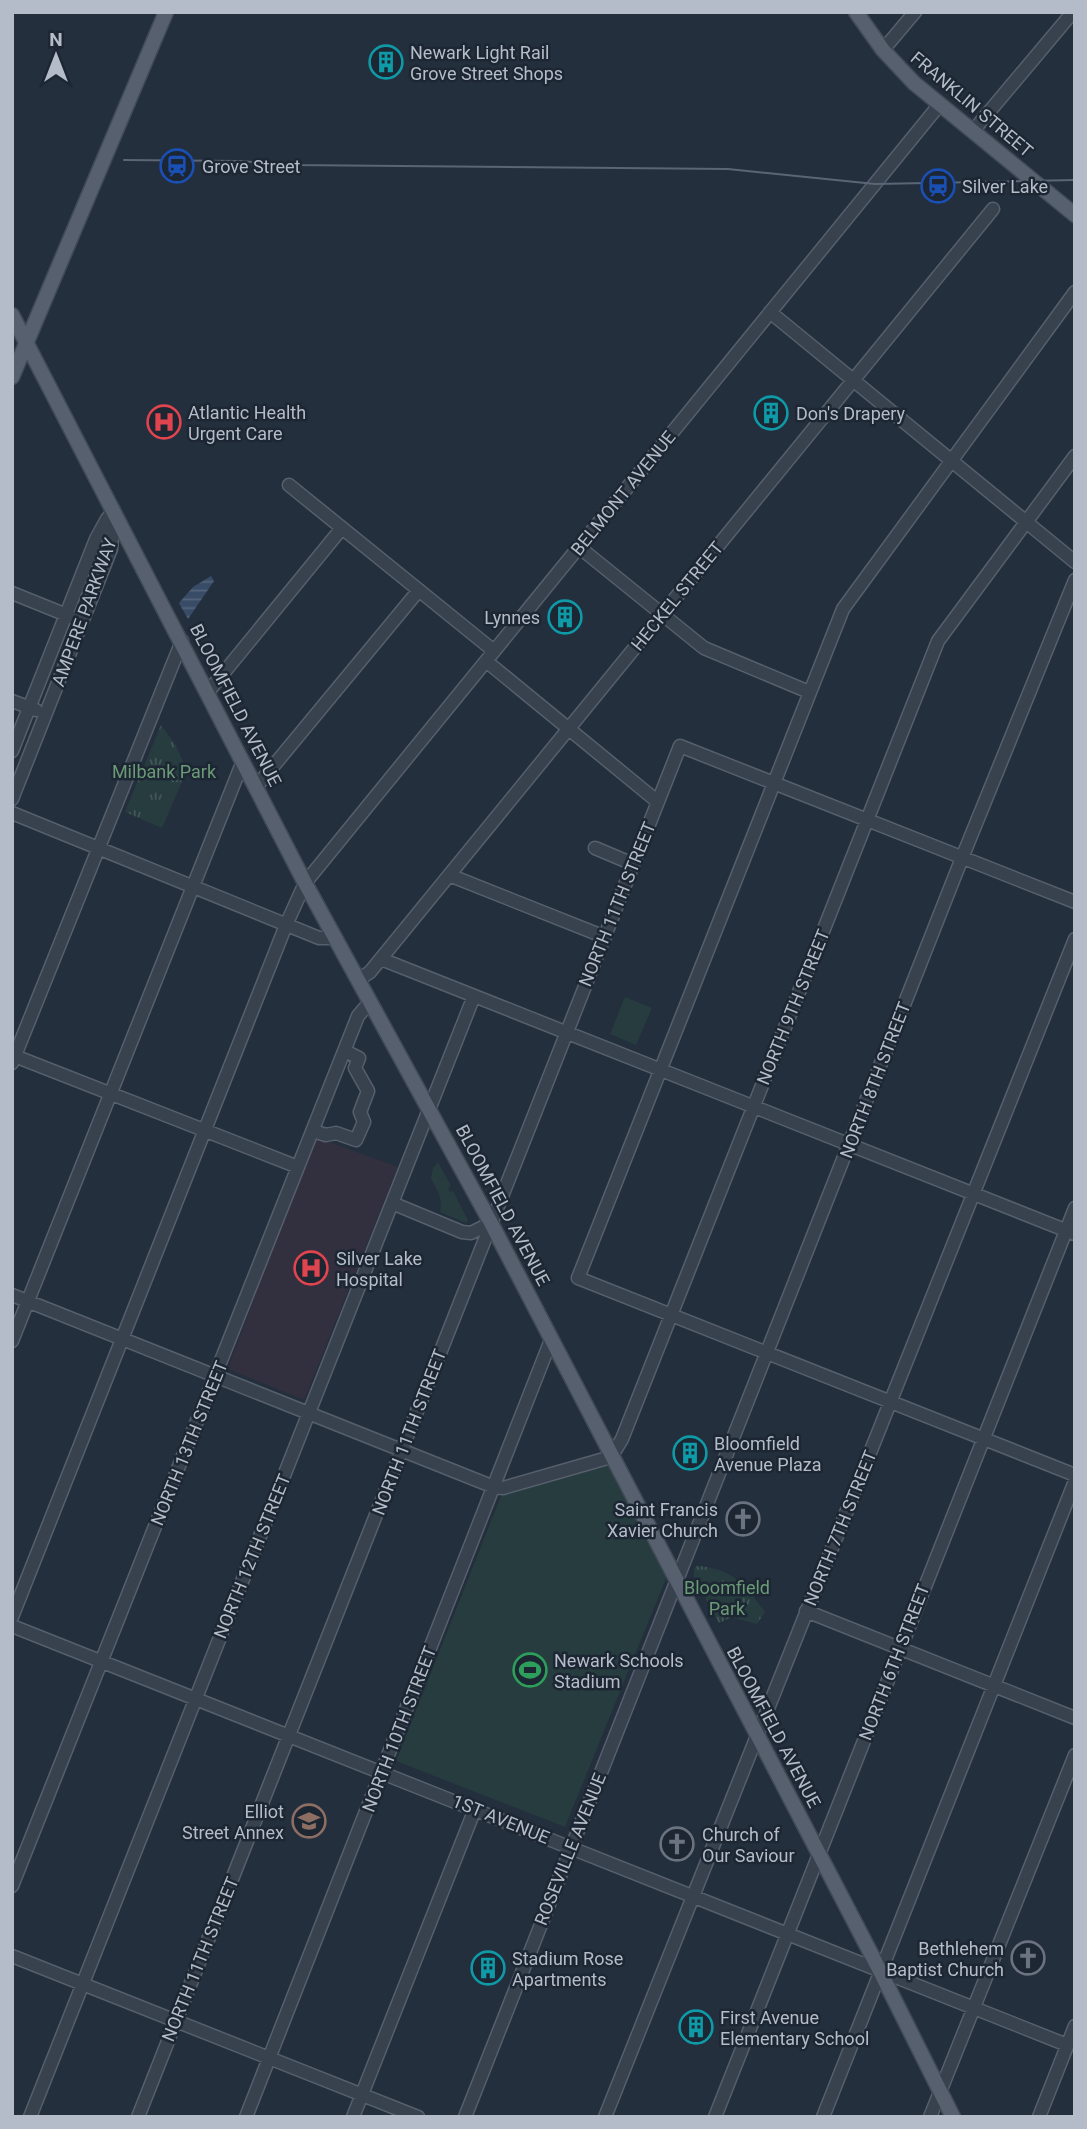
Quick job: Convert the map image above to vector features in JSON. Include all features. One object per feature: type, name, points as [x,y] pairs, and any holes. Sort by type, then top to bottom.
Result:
[{"type":"main road","points":[[12,377],[166,12]]},
{"type":"main road","name":"FRANKLIN STREET","points":[[856,12],[883,50],[905,74],[1075,215]]},
{"type":"main road","name":"BLOOMFIELD AVENUE","points":[[12,315],[305,883],[491,1223],[880,1971],[953,2117]]},
{"type":"street","points":[[883,50],[915,12]]},
{"type":"street","points":[[973,131],[1073,12]]},
{"type":"street","name":"BELMONT AVENUE","points":[[12,1617],[204,1130],[305,883],[940,104]]},
{"type":"street","name":"HECKEL STREET","points":[[358,980],[370,972],[381,959],[993,209]]},
{"type":"street","points":[[1075,292],[847,601],[578,1278],[1075,1475]]},
{"type":"street","points":[[770,312],[1075,562]]},
{"type":"street","name":"NORTH 9TH STREET","points":[[611,1457],[620,1445],[938,641],[1075,456]]},
{"type":"street","points":[[289,485],[419,590],[569,729],[658,802]]},
{"type":"street","name":"AMPERE PARKWAY","points":[[12,751],[96,539],[114,511]]},
{"type":"street","name":"AMPERE PARKWAY","points":[[12,799],[111,549],[115,530],[114,511]]},
{"type":"street","points":[[208,692],[342,528]]},
{"type":"street","points":[[579,547],[708,650],[809,692]]},
{"type":"street","name":"NORTH 8TH STREET","points":[[677,1582],[962,858],[1075,580]]},
{"type":"street","points":[[256,787],[419,590]]},
{"type":"street","points":[[12,593],[83,621]]},
{"type":"street","points":[[182,641],[13,1058],[298,1167]]},
{"type":"street","points":[[12,701],[46,714]]},
{"type":"street","name":"NORTH 11TH STREET","points":[[138,2117],[680,747],[774,783]]},
{"type":"street","points":[[12,1341],[243,761]]},
{"type":"street","points":[[774,783],[1075,902]]},
{"type":"street","points":[[12,813],[319,938],[335,937]]},
{"type":"street","points":[[595,848],[634,864]]},
{"type":"street","points":[[449,875],[605,937]]},
{"type":"street","name":"NORTH 7TH STREET","points":[[605,2117],[1075,939]]},
{"type":"street","points":[[381,959],[1070,1232]]},
{"type":"street","name":"NORTH 12TH STREET","points":[[30,2117],[474,996]]},
{"type":"street","name":"NORTH 13TH STREET","points":[[12,1886],[358,1016],[370,1002]]},
{"type":"street","points":[[313,1130],[326,1135],[336,1133],[356,1140],[364,1122],[360,1112],[368,1091],[355,1068],[359,1058],[345,1051]]},
{"type":"street","points":[[392,1203],[462,1232],[471,1233],[491,1223]]},
{"type":"street","name":"NORTH 6TH STREET","points":[[715,2117],[982,1438],[1070,1232],[1075,1208]]},
{"type":"street","points":[[12,1295],[494,1487],[506,1487],[611,1457]]},
{"type":"street","name":"NORTH 10TH STREET","points":[[246,2117],[551,1340]]},
{"type":"street","points":[[823,2117],[1075,1481]]},
{"type":"street","name":"ROSEVILLE AVENUE","points":[[465,2117],[677,1582]]},
{"type":"street","points":[[806,1611],[1075,1718]]},
{"type":"street","name":"1ST AVENUE","points":[[12,1626],[1067,2045]]},
{"type":"street","points":[[930,2117],[1075,1755]]},
{"type":"street","points":[[354,2117],[475,1809]]},
{"type":"street","points":[[12,1956],[418,2117]]},
{"type":"street","points":[[1039,2117],[1075,2026]]},
{"type":"shaded area","name":"Silver Lake Hospital","points":[[313,1136],[398,1167],[304,1400],[228,1369]]},
{"type":"green space","name":"Milbank Park","points":[[161,725],[175,744],[187,770],[162,828],[125,812]]},
{"type":"green space","points":[[625,997],[652,1008],[636,1045],[610,1034]]},
{"type":"green space","points":[[438,1162],[451,1186],[448,1188],[450,1192],[453,1191],[468,1220],[466,1223],[440,1212],[440,1197],[431,1178],[433,1168]]},
{"type":"green space","name":"Newark Schools Stadium","points":[[610,1461],[667,1576],[565,1827],[396,1761],[503,1491]]},
{"type":"green space","name":"Bloomfield Park","points":[[697,1566],[720,1570],[737,1580],[765,1612],[757,1624],[732,1617],[719,1623],[694,1576]]},
{"type":"water","points":[[211,576],[214,581],[188,619],[179,603],[193,587]]},
{"type":"tram line","points":[[124,160],[239,161],[292,165],[728,169],[875,184],[1075,180]]},
{"type":"place","name":"Newark Light Rail Grove Street Shops","points":[[386,62]]},
{"type":"place","name":"Grove Street","points":[[177,166]]},
{"type":"place","name":"Silver Lake","points":[[938,186]]},
{"type":"place","name":"Don's Drapery","points":[[771,413]]},
{"type":"place","name":"Atlantic Health Urgent Care","points":[[164,422]]},
{"type":"place","name":"Lynnes","points":[[565,617]]},
{"type":"place","name":"Silver Lake Hospital","points":[[311,1268]]},
{"type":"place","name":"Bloomfield Avenue Plaza","points":[[690,1453]]},
{"type":"place","name":"Saint Francis Xavier Church","points":[[743,1519]]},
{"type":"place","name":"Newark Schools Stadium","points":[[530,1670]]},
{"type":"place","name":"Elliot Street Annex","points":[[309,1821]]},
{"type":"place","name":"Church of Our Saviour","points":[[677,1844]]},
{"type":"place","name":"Bethlehem Baptist Church","points":[[1028,1958]]},
{"type":"place","name":"Stadium Rose Apartments","points":[[488,1968]]},
{"type":"place","name":"First Avenue Elementary School","points":[[696,2027]]}]
